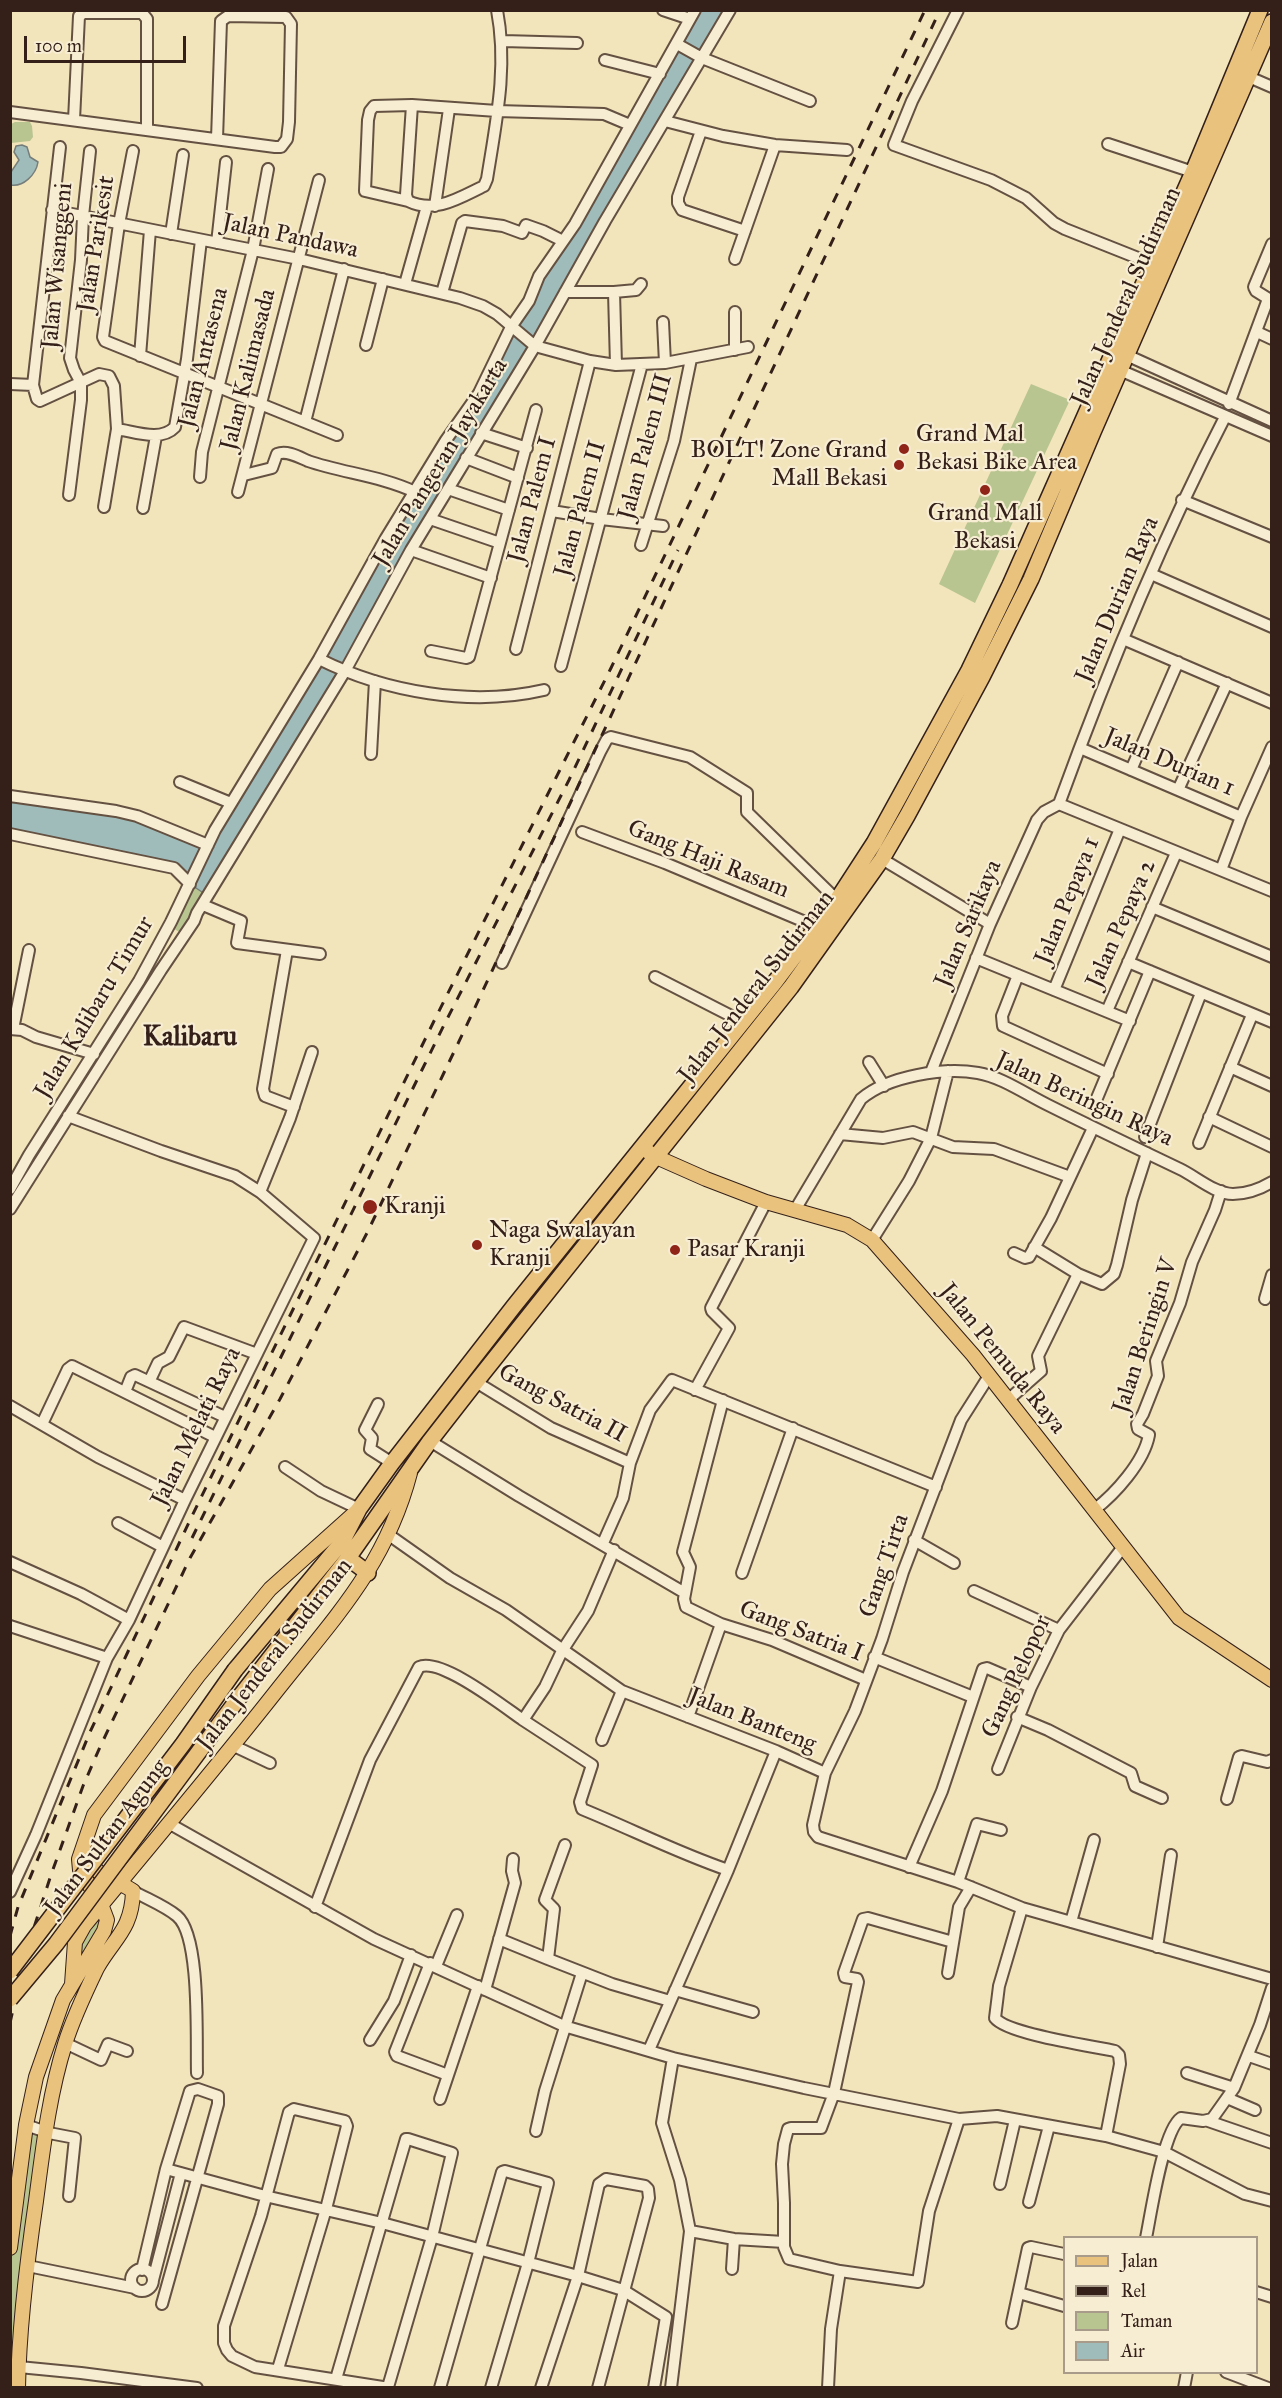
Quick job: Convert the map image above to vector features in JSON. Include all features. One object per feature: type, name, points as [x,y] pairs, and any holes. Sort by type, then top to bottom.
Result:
[{"type":"highway","name":"Jalan Jenderal Sudirman","points":[[410,1471],[430,1440],[476,1382],[743,1022],[761,1000],[779,993],[817,927],[874,843],[976,674],[1035,570],[1114,368],[1241,74],[1260,10]]},
{"type":"highway","name":"Jalan Jenderal Sudirman","points":[[1121,352],[1153,264],[1193,172],[1241,74],[1272,22]]},
{"type":"highway","name":"Jalan Jenderal Sudirman","points":[[342,1542],[359,1509],[392,1463],[514,1306],[648,1152],[779,993],[882,859],[976,674]]},
{"type":"highway","name":"Jalan Sultan Agung","points":[[10,1999],[63,1934],[241,1695],[348,1558],[410,1471]]},
{"type":"highway","name":"Jalan Sultan Agung","points":[[10,1971],[183,1744],[235,1670],[342,1542]]},
{"type":"highway","points":[[348,1558],[368,1573]]},
{"type":"main road","name":"Jalan Pemuda Raya","points":[[648,1152],[766,1202],[847,1225],[872,1240],[989,1376],[1179,1618],[1272,1680]]},
{"type":"main road","name":"Jalan Jenderal Sudirman","points":[[71,1986],[75,1942],[84,1926],[234,1746],[353,1596],[389,1535],[401,1507],[410,1471]]},
{"type":"main road","name":"Jalan Jenderal Sudirman","points":[[101,1904],[80,1870],[79,1859],[94,1815],[231,1635],[270,1589],[359,1509]]},
{"type":"main road","points":[[84,1844],[88,1860],[93,1867],[104,1876],[133,1891]]},
{"type":"main road","points":[[18,2388],[28,2266],[45,2131],[65,2043],[79,2006],[94,1975],[128,1921],[132,1909],[131,1876],[135,1866]]},
{"type":"main road","points":[[10,2248],[26,2125],[36,2077],[63,2000],[104,1931],[107,1920],[101,1904]]},
{"type":"street","points":[[497,10],[502,41],[502,78],[497,111],[487,183],[441,206],[431,206],[407,198],[365,191],[370,111],[379,105],[412,105],[449,109],[497,111],[603,114],[630,125]]},
{"type":"street","points":[[663,10],[692,15]]},
{"type":"street","name":"Jalan Pangeran Jayakarta","points":[[185,935],[344,671],[411,550],[665,121],[699,56],[730,10]]},
{"type":"street","points":[[958,10],[912,101],[894,145],[992,180],[1026,198],[1054,223],[1065,229],[1153,264]]},
{"type":"street","points":[[74,120],[79,16],[84,13],[141,13],[147,19],[147,129]]},
{"type":"street","name":"Jalan Pangeran Jayakarta","points":[[208,845],[319,659],[386,538],[446,440],[478,393],[529,300],[539,276],[563,241],[679,45],[692,15]]},
{"type":"street","points":[[10,112],[275,147],[281,147],[286,141],[289,111],[291,24],[289,19],[228,16],[221,21],[217,139]]},
{"type":"street","points":[[502,41],[578,43]]},
{"type":"street","points":[[679,45],[699,56],[810,102]]},
{"type":"street","points":[[604,60],[660,74]]},
{"type":"street","points":[[1241,74],[1272,87]]},
{"type":"street","points":[[407,198],[412,105]]},
{"type":"street","points":[[405,284],[431,206],[449,109]]},
{"type":"street","points":[[665,121],[701,131],[775,145],[847,150]]},
{"type":"street","points":[[701,131],[678,197],[680,207],[682,210],[745,231]]},
{"type":"street","points":[[1108,144],[1193,172]]},
{"type":"street","points":[[735,259],[775,145]]},
{"type":"street","points":[[60,147],[33,385],[36,399],[40,401],[99,374],[108,376],[114,386],[117,429],[104,507]]},
{"type":"street","name":"Jalan Parikesit","points":[[133,150],[119,224],[104,338],[140,356]]},
{"type":"street","name":"Jalan Wisanggeni","points":[[81,383],[70,358],[90,151]]},
{"type":"street","points":[[171,234],[183,155]]},
{"type":"street","points":[[218,243],[226,162]]},
{"type":"street","name":"Jalan Antasena","points":[[200,477],[202,452],[253,250],[268,169]]},
{"type":"street","name":"Jalan Kalimasada","points":[[238,492],[319,180]]},
{"type":"street","name":"Jalan Pandawa","points":[[52,210],[299,259],[442,293],[483,306],[498,314],[534,345]]},
{"type":"street","points":[[442,293],[462,223],[465,221],[503,226],[522,233],[526,225],[563,241]]},
{"type":"street","points":[[150,230],[140,356],[337,435]]},
{"type":"street","points":[[117,429],[156,436],[168,434],[176,427],[201,240]]},
{"type":"street","points":[[1229,404],[1270,300],[1256,291],[1254,287],[1272,244]]},
{"type":"street","points":[[304,422],[344,269]]},
{"type":"street","points":[[366,345],[383,279]]},
{"type":"street","points":[[565,292],[636,290],[641,284]]},
{"type":"street","points":[[614,292],[616,365]]},
{"type":"street","points":[[735,312],[735,350]]},
{"type":"street","points":[[663,322],[665,363]]},
{"type":"street","points":[[1257,332],[1272,339]]},
{"type":"street","points":[[534,345],[590,361],[616,365],[665,363],[748,347]]},
{"type":"street","points":[[1121,352],[1229,404],[1272,421]]},
{"type":"street","name":"Jalan Palem III","points":[[640,545],[674,441],[691,359]]},
{"type":"street","name":"Jalan Palem I","points":[[516,649],[590,361]]},
{"type":"street","name":"Jalan Palem II","points":[[561,666],[642,364]]},
{"type":"street","points":[[1114,368],[1272,436]]},
{"type":"street","points":[[69,495],[81,400],[81,383]]},
{"type":"street","points":[[10,384],[33,385]]},
{"type":"street","points":[[431,651],[469,657],[536,410]]},
{"type":"street","name":"Jalan Durian Raya","points":[[1059,804],[1123,639],[1182,500],[1225,417]]},
{"type":"street","points":[[481,434],[526,448]]},
{"type":"street","points":[[143,508],[156,436]]},
{"type":"street","points":[[244,476],[272,468],[277,454],[284,452],[323,466],[401,485],[415,492]]},
{"type":"street","points":[[466,458],[518,477]]},
{"type":"street","points":[[448,489],[509,510]]},
{"type":"street","points":[[1182,500],[1272,537]]},
{"type":"street","points":[[552,511],[663,526]]},
{"type":"street","points":[[430,519],[500,543]]},
{"type":"street","points":[[411,550],[491,578]]},
{"type":"street","points":[[1151,574],[1272,627]]},
{"type":"street","points":[[1123,639],[1272,703]]},
{"type":"street","points":[[319,659],[344,671],[375,681],[434,693],[477,696],[527,694],[543,690]]},
{"type":"street","points":[[1131,771],[1178,662]]},
{"type":"street","points":[[370,754],[375,681]]},
{"type":"street","points":[[1178,790],[1227,683]]},
{"type":"street","points":[[502,963],[609,738],[690,757],[747,793],[747,812],[837,900]]},
{"type":"street","points":[[1221,870],[1241,817],[1272,747]]},
{"type":"street","name":"Jalan Durian 1","points":[[1080,748],[1241,817]]},
{"type":"street","points":[[180,782],[231,803]]},
{"type":"street","points":[[10,796],[137,816],[208,845]]},
{"type":"street","points":[[1059,804],[1272,891]]},
{"type":"street","name":"Jalan Sarikaya","points":[[931,1070],[990,924],[1037,820],[1044,812],[1059,804]]},
{"type":"street","name":"Jalan Pepaya 1","points":[[1054,990],[1120,829]]},
{"type":"street","name":"Gang Haji Rasam","points":[[582,832],[665,863],[817,927]]},
{"type":"street","points":[[10,834],[174,868],[190,884]]},
{"type":"street","name":"Jalan Kalibaru Timur","points":[[10,1189],[152,958],[208,845]]},
{"type":"street","name":"Jalan Pepaya 2","points":[[1107,1011],[1176,853]]},
{"type":"street","points":[[882,859],[990,924]]},
{"type":"street","points":[[203,904],[241,921],[237,943],[320,954]]},
{"type":"street","points":[[1152,907],[1272,957]]},
{"type":"street","points":[[171,922],[174,929],[185,935]]},
{"type":"street","name":"Jalan Kalibaru Timur","points":[[10,1209],[185,935]]},
{"type":"street","points":[[29,950],[12,1029],[22,1030],[36,1037],[94,1054]]},
{"type":"street","points":[[287,950],[263,1089],[265,1096],[294,1107]]},
{"type":"street","points":[[152,958],[159,963],[161,970]]},
{"type":"street","points":[[976,958],[1130,1021]]},
{"type":"street","points":[[1128,962],[1252,1015],[1270,1017]]},
{"type":"street","points":[[1097,1098],[1150,971]]},
{"type":"street","points":[[1018,975],[1002,1016],[1003,1026],[1108,1074]]},
{"type":"street","points":[[656,977],[743,1022]]},
{"type":"street","points":[[1145,1137],[1201,993]]},
{"type":"street","points":[[1199,1143],[1252,1015]]},
{"type":"street","points":[[261,1192],[294,1107],[312,1052]]},
{"type":"street","points":[[869,1062],[884,1086]]},
{"type":"street","points":[[1230,1067],[1272,1086]]},
{"type":"street","name":"Jalan Beringin Raya","points":[[795,1210],[861,1099],[869,1092],[931,1070],[988,1076],[1221,1191],[1231,1194],[1245,1193],[1272,1182]]},
{"type":"street","points":[[872,1240],[909,1181],[931,1138],[948,1071]]},
{"type":"street","name":"Jalan Melati Raya","points":[[10,1892],[107,1658],[129,1620],[184,1500],[314,1238],[261,1192],[235,1176],[68,1116]]},
{"type":"street","points":[[1209,1117],[1272,1147]]},
{"type":"street","points":[[1014,1253],[1025,1258],[1029,1257],[1051,1218],[1093,1128]]},
{"type":"street","points":[[840,1134],[883,1138],[913,1132],[953,1147],[994,1149],[1070,1177]]},
{"type":"street","points":[[1034,1247],[1078,1274],[1102,1284],[1114,1274],[1132,1200],[1147,1153]]},
{"type":"street","name":"Jalan Beringin V","points":[[1094,1510],[1113,1495],[1126,1479],[1146,1446],[1149,1435],[1138,1429],[1137,1424],[1158,1376],[1155,1361],[1180,1304],[1192,1262],[1221,1191]]},
{"type":"street","points":[[695,1390],[729,1329],[711,1308],[766,1202]]},
{"type":"street","points":[[1008,1400],[1041,1371],[1038,1356],[1078,1274]]},
{"type":"street","points":[[1265,1299],[1272,1275]]},
{"type":"street","points":[[150,1380],[158,1363],[169,1357],[184,1327],[256,1354]]},
{"type":"street","points":[[42,1424],[70,1367],[78,1368],[215,1437]]},
{"type":"street","points":[[125,1392],[132,1375],[150,1380],[225,1417]]},
{"type":"street","name":"Gang Tirta","points":[[825,1773],[855,1711],[882,1639],[914,1540],[961,1420],[989,1376]]},
{"type":"street","points":[[603,1543],[623,1498],[630,1463],[650,1410],[671,1380],[936,1486]]},
{"type":"street","name":"Gang Satria II","points":[[476,1382],[552,1428],[630,1463]]},
{"type":"street","points":[[430,1440],[519,1496],[685,1593],[690,1567],[683,1552],[723,1400]]},
{"type":"street","points":[[378,1404],[365,1430],[372,1437],[369,1449],[392,1463]]},
{"type":"street","points":[[10,1406],[98,1457],[184,1500]]},
{"type":"street","points":[[742,1573],[793,1428]]},
{"type":"street","points":[[285,1467],[321,1491],[359,1509]]},
{"type":"street","points":[[118,1523],[163,1547]]},
{"type":"street","name":"Jalan Banteng","points":[[389,1535],[450,1578],[506,1610],[622,1691],[776,1751],[825,1773],[813,1825],[818,1837],[958,1882],[1023,1908],[1272,1979]]},
{"type":"street","points":[[914,1540],[954,1563]]},
{"type":"street","name":"Gang Pelopor","points":[[998,1769],[1030,1687],[1059,1630],[1123,1547]]},
{"type":"street","points":[[523,1720],[545,1687],[562,1651],[588,1611],[614,1550]]},
{"type":"street","points":[[10,1562],[81,1594],[129,1620]]},
{"type":"street","points":[[974,1591],[1059,1630]]},
{"type":"street","name":"Gang Satria I","points":[[685,1593],[686,1607],[721,1624],[772,1640],[866,1680]]},
{"type":"street","points":[[688,1717],[721,1624]]},
{"type":"street","points":[[10,1626],[107,1658]]},
{"type":"street","points":[[874,1657],[973,1697]]},
{"type":"street","points":[[315,1906],[370,1760],[419,1667],[427,1665],[480,1690],[592,1765],[580,1802],[582,1809],[644,1834],[694,1858],[728,1870]]},
{"type":"street","points":[[909,1868],[942,1791],[984,1668],[1030,1687]]},
{"type":"street","points":[[602,1740],[622,1691]]},
{"type":"street","points":[[1017,1717],[1048,1730],[1131,1773],[1135,1786],[1162,1798]]},
{"type":"street","points":[[234,1746],[270,1763]]},
{"type":"street","points":[[649,2050],[728,1870],[776,1751]]},
{"type":"street","points":[[1227,1799],[1239,1757],[1267,1762],[1272,1760]]},
{"type":"street","points":[[170,1824],[374,1939],[564,2026],[673,2058],[959,2119],[997,2116],[1106,2136],[1164,2152],[1245,2194],[1272,2201]]},
{"type":"street","points":[[958,1882],[977,1824],[1001,1830]]},
{"type":"street","points":[[1071,1922],[1094,1840]]},
{"type":"street","points":[[548,1959],[554,1909],[545,1900],[565,1845]]},
{"type":"street","points":[[1157,1947],[1171,1855]]},
{"type":"street","points":[[440,2099],[499,1939],[515,1883],[512,1871],[513,1859]]},
{"type":"street","points":[[10,1863],[21,1869]]},
{"type":"street","points":[[948,1973],[959,1907],[971,1887]]},
{"type":"street","points":[[133,1891],[177,1916],[186,1927],[195,1964],[197,2073]]},
{"type":"street","points":[[1023,1908],[999,1986],[995,2018],[1001,2024],[1019,2030],[1115,2051],[1119,2055],[1120,2064],[1106,2136]]},
{"type":"street","points":[[448,2075],[398,2056],[395,2052],[457,1915]]},
{"type":"street","points":[[953,1942],[868,1918],[862,1920],[844,1974],[845,1977],[857,1979],[858,1982],[834,2093],[820,2128],[794,2127],[788,2129],[784,2144],[782,2164],[784,2242],[789,2259],[840,2271],[918,2282],[929,2211],[959,2119]]},
{"type":"street","points":[[499,1939],[582,1973],[670,2001]]},
{"type":"street","points":[[370,2040],[394,2001],[411,1955]]},
{"type":"street","points":[[536,2131],[545,2091],[582,1973]]},
{"type":"street","points":[[1208,2121],[1234,2088],[1249,2056],[1272,1988]]},
{"type":"street","points":[[675,1990],[753,2012]]},
{"type":"street","points":[[65,2043],[101,2060],[108,2044],[127,2051]]},
{"type":"street","points":[[1249,2056],[1272,2064]]},
{"type":"street","points":[[671,2388],[690,2231],[680,2180],[662,2123],[673,2058]]},
{"type":"street","points":[[1187,2073],[1234,2088]]},
{"type":"street","points":[[135,2288],[131,2281],[132,2277],[142,2270],[166,2169],[190,2091],[198,2089],[218,2096],[198,2178],[162,2304]]},
{"type":"street","points":[[1227,2098],[1254,2110]]},
{"type":"street","points":[[278,2369],[326,2209],[347,2123],[294,2109],[289,2112],[261,2216],[224,2326],[224,2343],[232,2356],[255,2367],[388,2387],[432,2237],[452,2154],[451,2151],[406,2139],[336,2379]]},
{"type":"street","points":[[1146,2236],[1164,2152],[1177,2120],[1181,2118],[1208,2121],[1272,2143]]},
{"type":"street","points":[[1000,2184],[1015,2120]]},
{"type":"street","points":[[26,2125],[75,2138],[69,2196]]},
{"type":"street","points":[[1029,2202],[1049,2126]]},
{"type":"street","points":[[166,2169],[265,2196],[382,2223],[623,2290],[666,2317],[654,2388]]},
{"type":"street","points":[[440,2388],[502,2172],[505,2170],[548,2183],[528,2263],[491,2388]]},
{"type":"street","points":[[28,2266],[135,2288],[138,2291],[146,2290],[153,2280],[181,2174]]},
{"type":"street","points":[[541,2388],[578,2276],[600,2182],[606,2179],[639,2184],[648,2188],[649,2198],[598,2388]]},
{"type":"street","points":[[690,2231],[734,2239],[784,2242]]},
{"type":"street","points":[[732,2269],[734,2239]]},
{"type":"street","points":[[1012,2323],[1028,2248],[1063,2254]]},
{"type":"street","points":[[142,2270],[149,2273],[153,2280]]},
{"type":"street","points":[[828,2388],[831,2329],[840,2271]]},
{"type":"street","points":[[1019,2293],[1062,2305]]},
{"type":"street","points":[[19,2367],[197,2388]]},
{"type":"street","points":[[1229,2374],[1268,2388]]},
{"type":"green space","points":[[30,122],[33,137],[30,141],[11,143],[11,124]]},
{"type":"green space","points":[[1031,384],[1070,400],[975,603],[939,584]]},
{"type":"green space","points":[[190,884],[208,896],[185,935],[174,929],[171,922]]},
{"type":"green space","points":[[101,1904],[107,1920],[81,1972],[75,1942]]},
{"type":"green space","points":[[26,2125],[45,2131],[18,2387],[11,2388],[11,2248]]},
{"type":"water","points":[[695,11],[730,11],[208,896],[190,884],[174,868],[11,834],[11,796],[116,811],[208,845]]},
{"type":"water","points":[[16,146],[27,147],[30,157],[38,162],[37,167],[32,176],[24,182],[11,185],[11,172],[19,160],[14,152]]},
{"type":"railway","points":[[10,1936],[18,1907],[90,1732],[192,1516],[435,1019],[611,668],[925,10]]},
{"type":"railway","points":[[10,2023],[26,1952],[51,1875],[83,1786],[100,1747],[190,1558],[280,1399],[367,1233],[464,1031],[940,10]]},
{"type":"railway","points":[[192,1538],[444,1025],[569,780],[678,550]]},
{"type":"place","name":"Grand Mal Bekasi Bike Area","points":[[904,449]]},
{"type":"place","name":"BOLT! Zone Grand Mall Bekasi","points":[[899,465]]},
{"type":"place","name":"Grand Mall Bekasi","points":[[985,490]]},
{"type":"place","name":"Kranji","points":[[370,1207]]},
{"type":"place","name":"Naga Swalayan Kranji","points":[[477,1245]]},
{"type":"place","name":"Pasar Kranji","points":[[675,1250]]},
{"type":"district","name":"Kalibaru","points":[[190,1038]]}]
